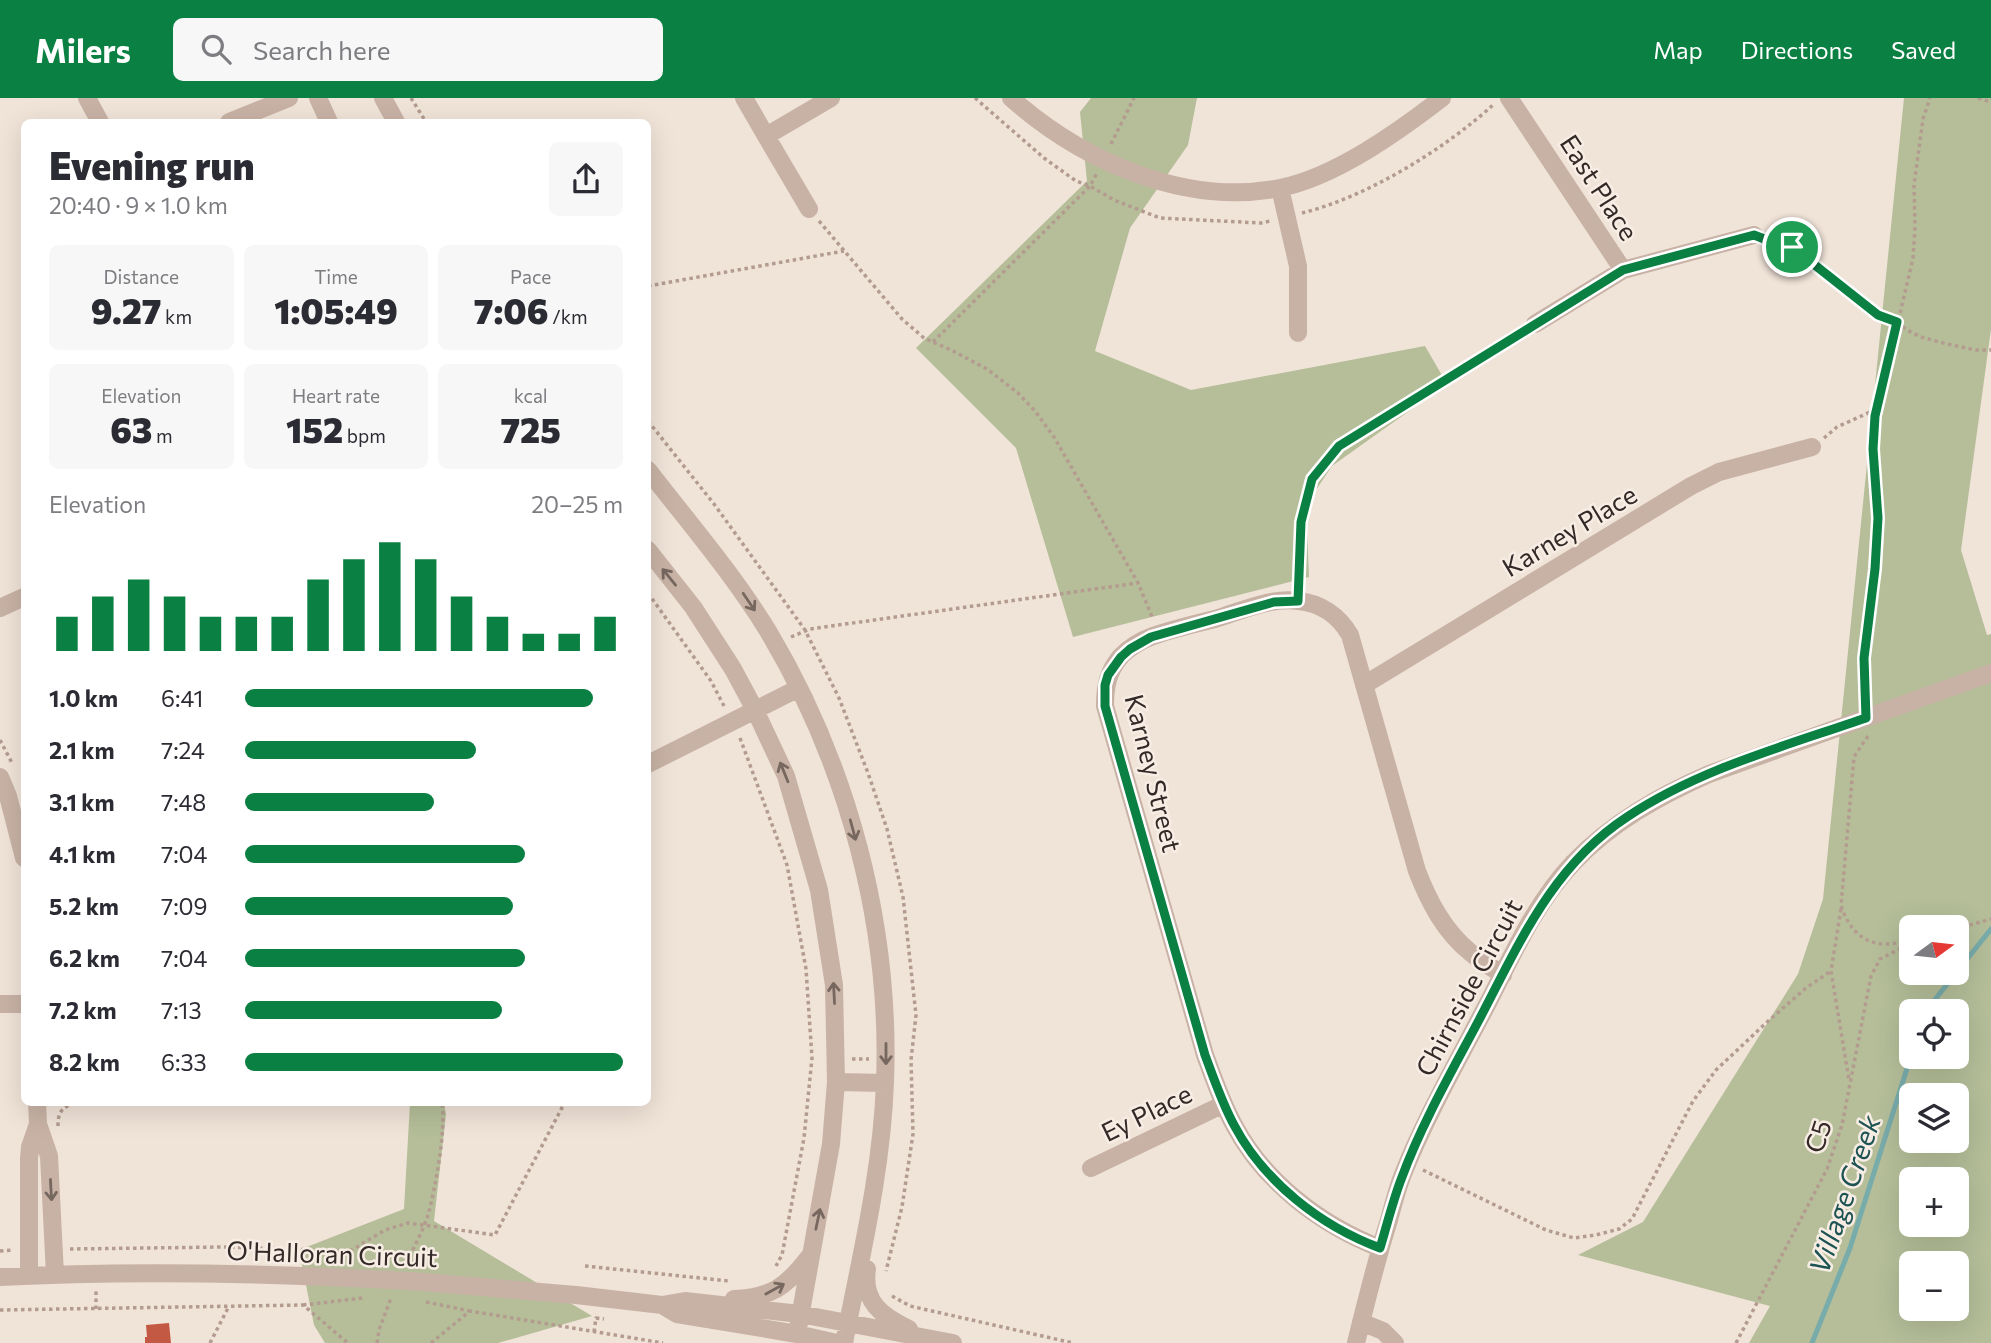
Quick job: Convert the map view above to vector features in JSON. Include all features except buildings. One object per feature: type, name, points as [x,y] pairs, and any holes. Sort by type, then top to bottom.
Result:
[{"type":"street","points":[[87,98],[98,119]]},
{"type":"street","points":[[236,119],[289,98]]},
{"type":"street","points":[[318,98],[328,119]]},
{"type":"street","points":[[383,98],[394,119]]},
{"type":"street","points":[[744,98],[809,209]]},
{"type":"street","points":[[766,136],[831,98]]},
{"type":"street","points":[[1011,98],[1049,129],[1103,160],[1138,174],[1189,187],[1231,193],[1280,188],[1314,177],[1359,155],[1442,98]]},
{"type":"street","name":"East Place","points":[[1509,98],[1623,270]]},
{"type":"street","points":[[1280,188],[1298,266],[1298,334]]},
{"type":"street","name":"East Place","points":[[1535,324],[1623,270],[1754,235]]},
{"type":"street","name":"Karney Place","points":[[1364,685],[1691,486],[1719,472],[1812,447]]},
{"type":"street","points":[[651,474],[730,573],[799,688],[829,755],[847,806],[866,879],[882,980],[886,1032],[885,1083],[877,1179],[844,1343]]},
{"type":"street","points":[[651,554],[693,607],[755,710],[786,776],[819,890],[834,985],[836,1082],[831,1144],[797,1334]]},
{"type":"street","points":[[0,608],[21,598]]},
{"type":"street","name":"Karney Street","points":[[1380,1248],[1328,1223],[1284,1190],[1249,1149],[1224,1104],[1205,1055],[1105,706],[1108,675],[1121,657],[1151,637],[1274,602],[1298,601],[1320,606],[1338,618],[1350,635],[1417,871],[1429,901],[1447,929],[1470,953],[1503,975]]},
{"type":"street","name":"Chirnside Circuit","points":[[1356,1343],[1380,1248],[1402,1177],[1425,1124],[1533,917],[1558,881],[1588,848],[1625,818],[1665,793],[1709,774],[1991,673]]},
{"type":"street","points":[[651,762],[799,688]]},
{"type":"street","points":[[0,777],[21,842]]},
{"type":"street","points":[[0,1004],[21,1004]]},
{"type":"street","points":[[836,1082],[885,1083]]},
{"type":"street","name":"Ey Place","points":[[1091,1168],[1224,1104]]},
{"type":"street","points":[[37,1106],[38,1124],[49,1156],[55,1275]]},
{"type":"street","points":[[29,1276],[30,1147],[38,1124]]},
{"type":"street","points":[[868,1225],[869,1258],[865,1283],[867,1293],[874,1306],[891,1321],[924,1337]]},
{"type":"street","points":[[685,1301],[749,1299],[767,1294],[783,1286],[810,1256]]},
{"type":"street","name":"O'Halloran Circuit","points":[[0,1277],[255,1275],[549,1292],[662,1305],[685,1301],[800,1314],[953,1343]]},
{"type":"street","name":"O'Halloran Circuit","points":[[662,1305],[677,1314],[837,1343]]},
{"type":"street","points":[[1361,1322],[1382,1331],[1395,1343]]},
{"type":"path","points":[[411,98],[424,119]]},
{"type":"path","points":[[933,342],[1090,186],[1076,181],[1044,158],[975,98]]},
{"type":"path","points":[[1850,1084],[1831,971],[1842,906],[1854,757],[1869,734],[1864,658],[1878,518],[1873,449],[1877,409],[1913,258],[1914,186],[1923,120],[1930,98]]},
{"type":"path","points":[[1978,98],[1991,102]]},
{"type":"path","points":[[809,209],[902,319],[924,338],[987,369],[1018,393],[1035,411],[1054,437],[1138,583],[1159,635]]},
{"type":"path","points":[[1754,235],[1792,247],[1878,315],[1897,322],[1921,337],[1976,350],[1991,350]]},
{"type":"path","points":[[651,285],[844,251]]},
{"type":"path","points":[[1298,601],[1301,522],[1312,479],[1339,446],[1535,324]]},
{"type":"path","points":[[1812,447],[1837,427],[1877,409]]},
{"type":"path","points":[[651,425],[714,504],[804,630],[839,698],[887,829],[903,897],[916,1015],[911,1060],[913,1134],[902,1207],[884,1277]]},
{"type":"path","points":[[776,646],[804,630],[1138,583]]},
{"type":"path","points":[[651,597],[711,681],[732,721],[787,865],[806,969],[812,1058],[804,1138],[782,1255],[776,1266]]},
{"type":"path","points":[[1842,906],[1846,921],[1864,938],[1878,944],[1899,943]]},
{"type":"path","points":[[1969,925],[1991,919]]},
{"type":"path","name":"C5","points":[[1736,1343],[1827,1169],[1842,1125],[1871,976],[1880,959],[1899,949]]},
{"type":"path","points":[[1408,1163],[1546,1230],[1574,1238],[1596,1236],[1619,1229],[1632,1219],[1693,1101],[1716,1070],[1806,988],[1831,971]]},
{"type":"path","points":[[812,1058],[886,1059]]},
{"type":"path","points":[[407,1263],[429,1213],[442,1142],[442,1106]]},
{"type":"path","points":[[53,1249],[223,1247],[350,1251],[399,1224],[495,1235],[563,1106]]},
{"type":"path","points":[[0,1251],[29,1250]]},
{"type":"path","points":[[377,1343],[379,1330],[399,1283]]},
{"type":"path","points":[[887,1294],[910,1306],[1073,1343]]},
{"type":"path","points":[[0,1310],[303,1306],[369,1297]]},
{"type":"path","points":[[417,1300],[661,1343]]},
{"type":"path","points":[[210,1343],[229,1306]]},
{"type":"path","points":[[303,1306],[348,1343]]},
{"type":"path","points":[[431,1343],[470,1311]]},
{"type":"path","points":[[594,1332],[596,1318],[604,1320]]},
{"type":"green space","points":[[1091,98],[1197,98],[1188,145],[1130,228],[1095,351],[1191,390],[1425,346],[1447,384],[1332,466],[1314,493],[1307,527],[1309,577],[1073,637],[1016,448],[916,348],[1087,181],[1080,112]]},
{"type":"green space","points":[[1904,98],[1991,98],[1991,329],[1961,550],[1987,635],[1991,634],[1991,1343],[1749,1343],[1770,1306],[1578,1255],[1643,1222],[1798,974],[1823,899]]},
{"type":"green space","points":[[410,1106],[445,1106],[446,1114],[434,1221],[592,1316],[498,1343],[325,1343],[314,1325],[299,1250],[404,1209]]},
{"type":"waterway","name":"Village Creek","points":[[1969,957],[1991,929]]},
{"type":"waterway","name":"Village Creek","points":[[1935,999],[1946,985]]},
{"type":"waterway","name":"Village Creek","points":[[1812,1343],[1850,1248],[1907,1069]]},
{"type":"route","points":[[1754,235],[1792,247],[1878,315],[1897,322],[1875,416],[1873,449],[1878,518],[1864,658],[1866,718],[1709,774],[1665,793],[1625,818],[1572,864],[1533,917],[1425,1124],[1402,1177],[1380,1248],[1369,1244],[1328,1223],[1284,1190],[1249,1149],[1224,1104],[1205,1055],[1105,706],[1108,675],[1130,649],[1151,637],[1274,602],[1298,601],[1301,522],[1312,479],[1339,446],[1623,270],[1754,235]]}]
